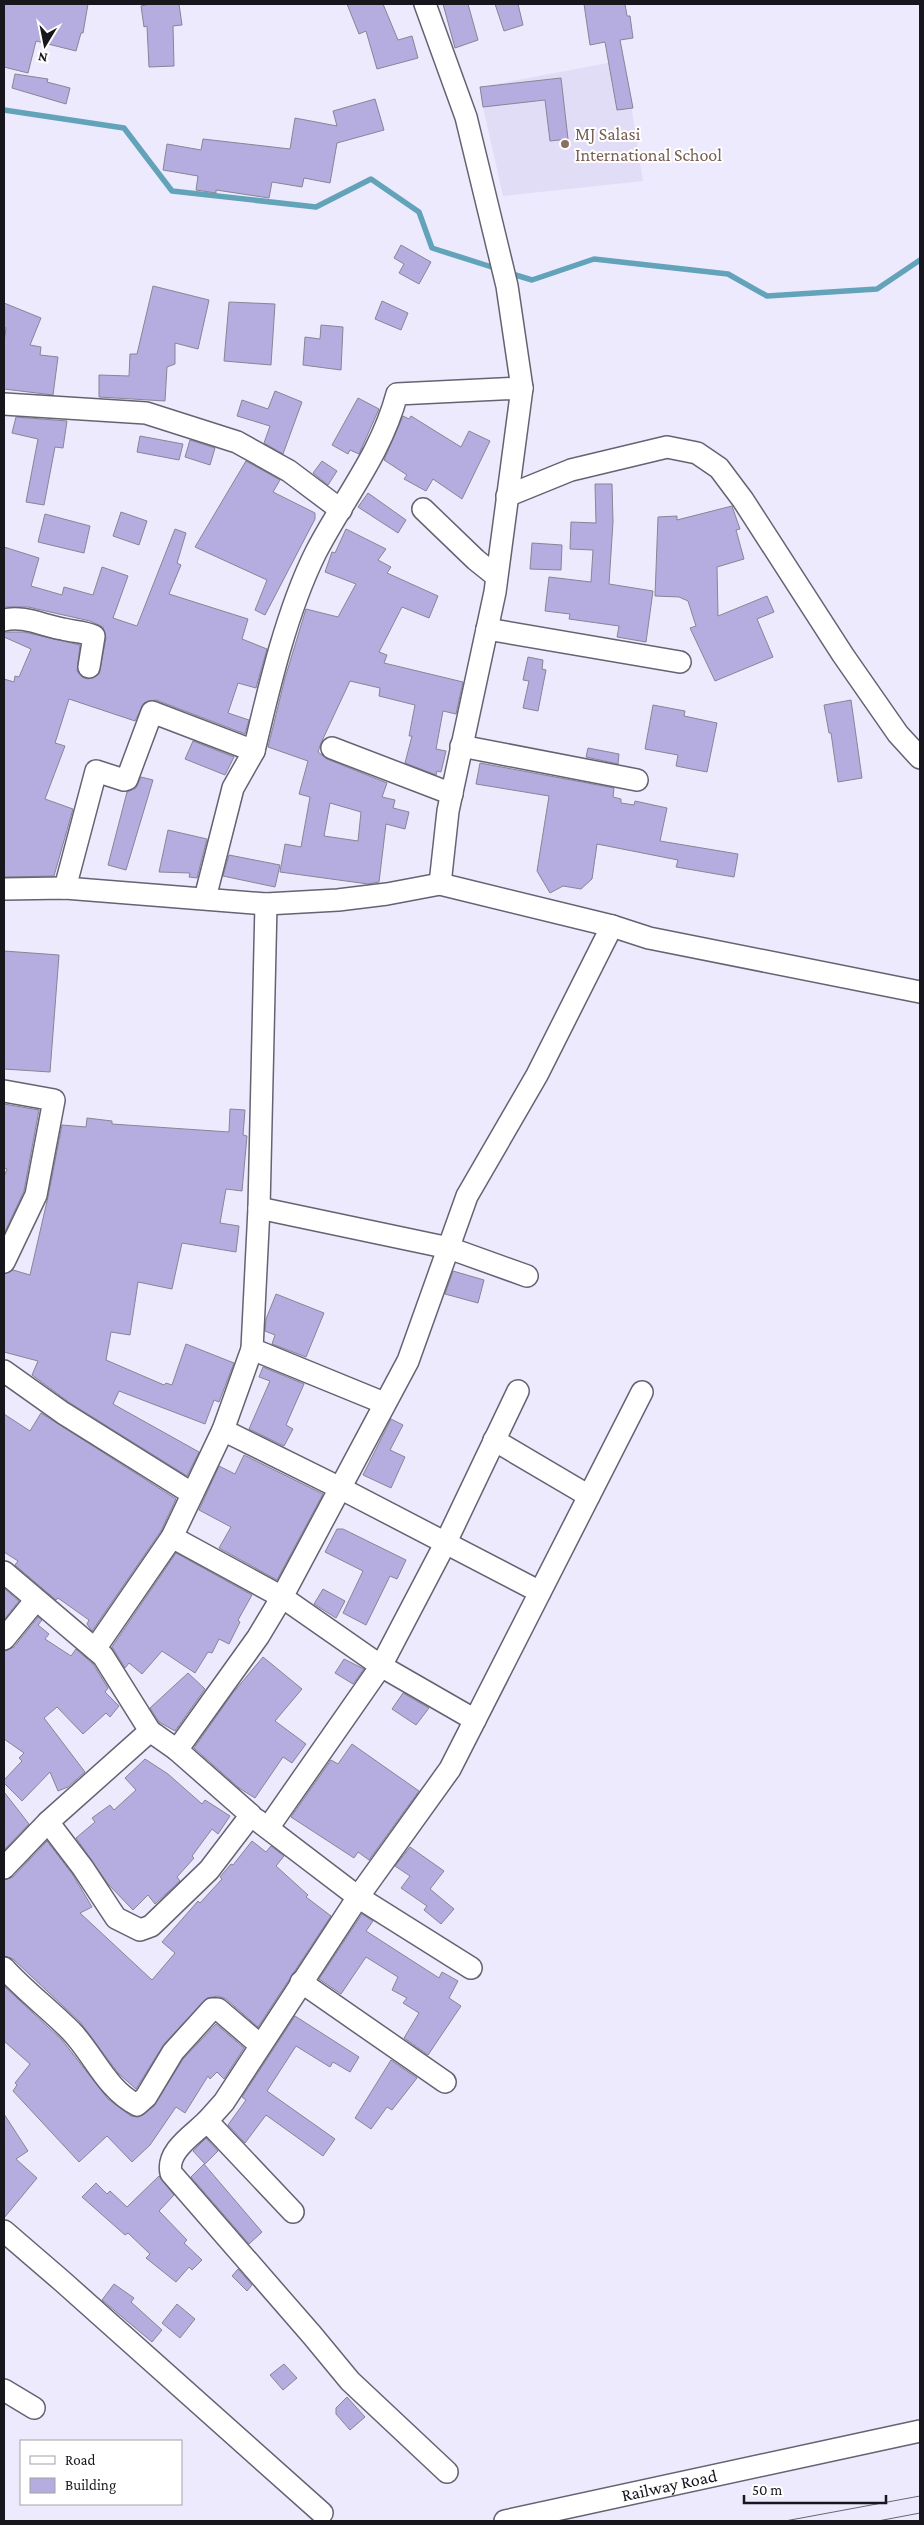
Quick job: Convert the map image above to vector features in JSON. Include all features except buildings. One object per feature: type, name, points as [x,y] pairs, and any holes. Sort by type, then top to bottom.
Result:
[{"type":"street","points":[[425,4],[466,117],[507,286],[522,388],[496,576],[487,629],[452,794],[440,884]]},
{"type":"street","points":[[205,898],[233,788],[254,751],[270,686],[292,613],[316,553],[367,468],[392,411],[397,394],[522,388]]},
{"type":"street","points":[[4,404],[146,413],[237,442],[289,471],[341,510]]},
{"type":"street","points":[[507,496],[571,470],[667,447],[698,453],[719,468],[725,476],[865,687],[898,734],[920,758]]},
{"type":"street","points":[[423,510],[476,560],[496,576]]},
{"type":"street","points":[[4,620],[14,617],[65,630],[81,630],[94,636],[89,667]]},
{"type":"street","points":[[487,629],[680,662]]},
{"type":"street","points":[[65,888],[96,771],[126,779],[152,712],[254,751]]},
{"type":"street","points":[[461,746],[637,780]]},
{"type":"street","points":[[332,748],[452,794]]},
{"type":"street","points":[[4,889],[65,888],[266,904],[338,900],[387,894],[440,884],[612,926],[649,938],[920,992]]},
{"type":"street","points":[[95,1650],[172,1537],[191,1493],[223,1430],[252,1349],[259,1208],[266,904]]},
{"type":"street","points":[[177,1750],[258,1637],[282,1597],[384,1403],[408,1362],[467,1196],[537,1075],[612,926]]},
{"type":"street","points":[[4,1091],[54,1100],[36,1196],[4,1262]]},
{"type":"street","points":[[259,1208],[449,1248],[527,1276]]},
{"type":"street","points":[[252,1349],[384,1403]]},
{"type":"street","points":[[4,1371],[62,1413],[191,1493]]},
{"type":"street","points":[[268,1828],[380,1666],[446,1542],[518,1391]]},
{"type":"street","points":[[448,2472],[350,2382],[312,2335],[171,2173],[169,2163],[172,2155],[224,2102],[358,1897],[450,1769],[642,1392]]},
{"type":"street","points":[[223,1430],[446,1542],[540,1592]]},
{"type":"street","points":[[494,1440],[588,1496]]},
{"type":"street","points":[[172,1537],[282,1597],[380,1666],[475,1720]]},
{"type":"street","points":[[4,1572],[35,1601],[103,1656],[150,1731],[177,1750],[251,1815],[358,1897],[471,1968]]},
{"type":"street","points":[[4,1639],[35,1601]]},
{"type":"street","points":[[4,1868],[48,1822],[150,1731]]},
{"type":"street","points":[[48,1822],[116,1918],[140,1930],[151,1926],[210,1870],[251,1815]]},
{"type":"street","points":[[4,1968],[26,1992],[72,2032],[123,2098],[136,2105],[146,2098],[173,2052],[212,2009],[218,2009],[260,2045]]},
{"type":"street","points":[[302,1982],[445,2082]]},
{"type":"street","points":[[207,2121],[293,2212]]},
{"type":"street","points":[[4,2231],[322,2513]]},
{"type":"street","points":[[4,2390],[34,2408]]},
{"type":"street","name":"Railway Road","points":[[505,2521],[920,2431]]},
{"type":"shaded area","name":"MJ Salasi International School","points":[[624,60],[643,181],[503,196],[480,87]]},
{"type":"waterway","points":[[4,110],[124,128],[172,191],[316,207],[371,179],[419,212],[432,248],[498,269]]},
{"type":"waterway","points":[[509,273],[532,280],[594,259],[728,274],[767,296],[877,289],[920,260]]},
{"type":"tram line","points":[[785,2521],[920,2496]]},
{"type":"tram line","points":[[878,2521],[920,2513]]},
{"type":"place","name":"MJ Salasi International School","points":[[565,144]]}]
